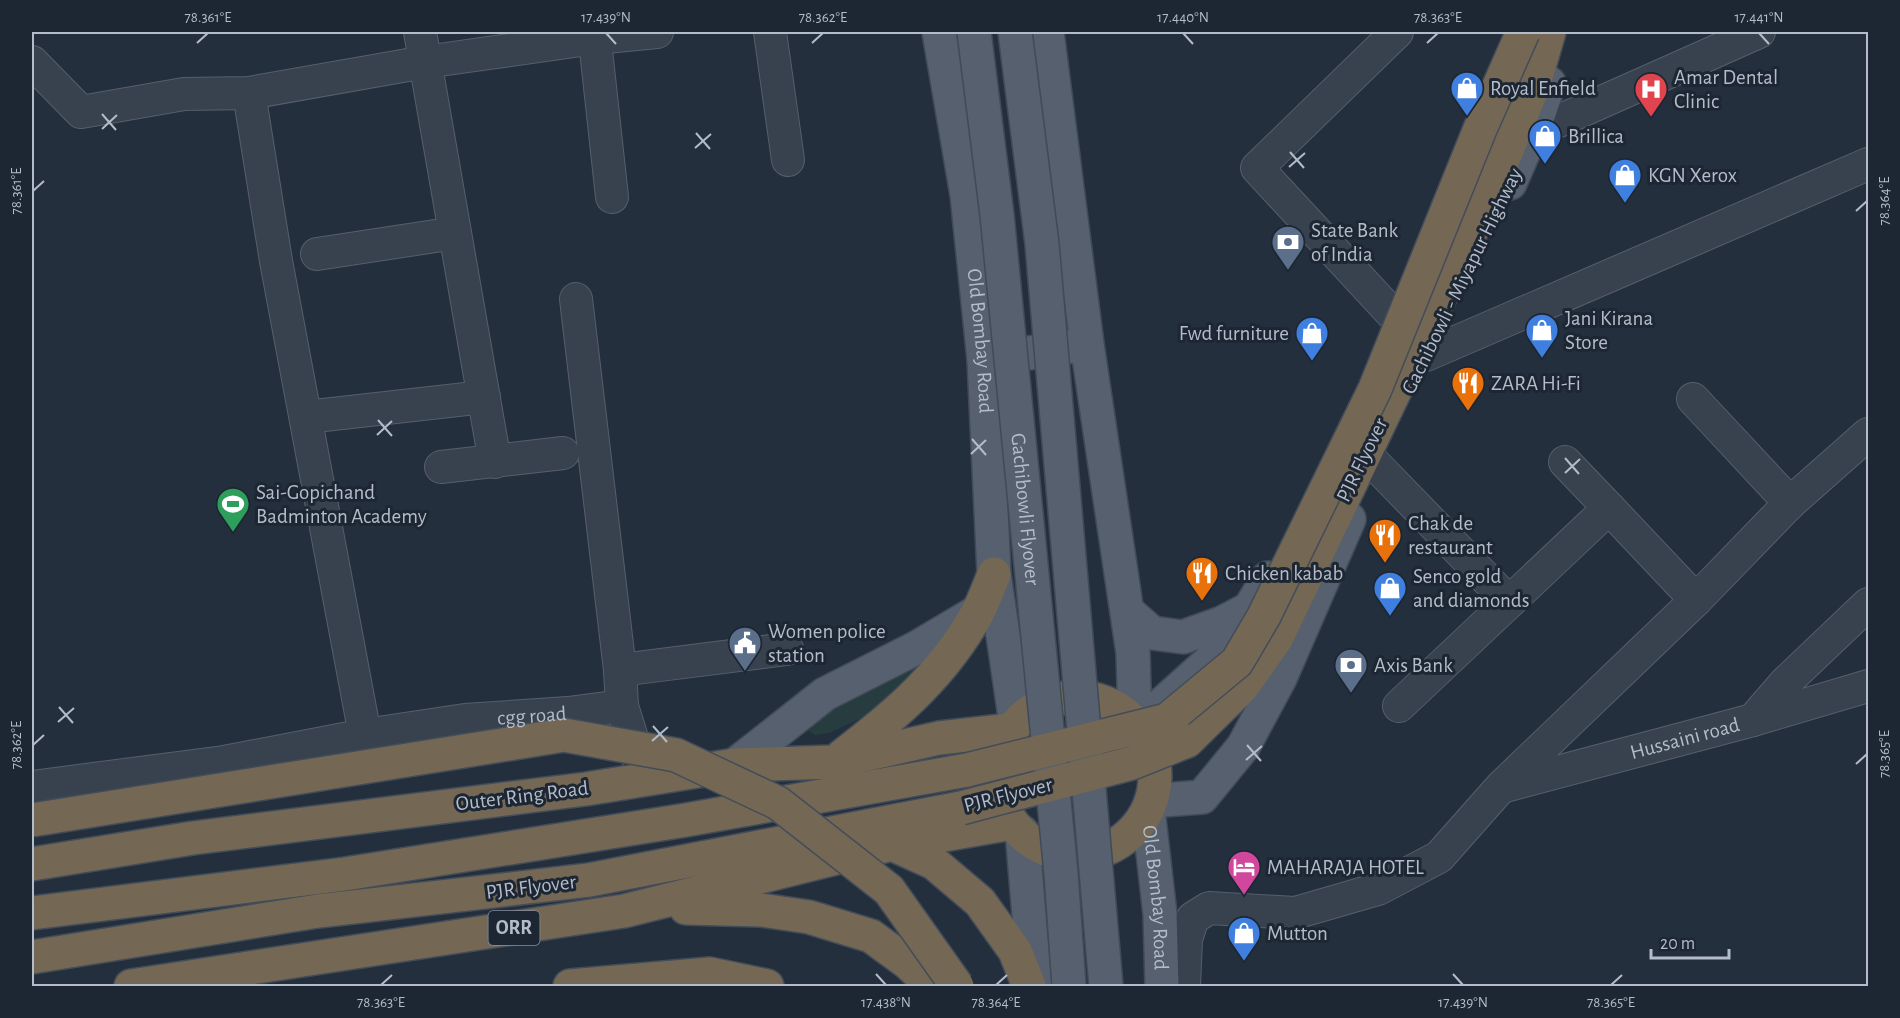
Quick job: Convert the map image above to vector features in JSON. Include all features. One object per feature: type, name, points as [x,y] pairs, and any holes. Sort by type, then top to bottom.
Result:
[{"type":"highway","name":"PJR Flyover","points":[[32,913],[345,874],[686,820],[967,770],[1167,720],[1237,662],[1264,616],[1375,389],[1476,140],[1524,32]]},
{"type":"highway","name":"PJR Flyover","points":[[32,957],[318,911],[589,880],[961,808],[1132,763],[1187,741],[1242,687],[1276,639],[1490,192],[1534,84],[1549,32]]},
{"type":"highway","points":[[833,762],[913,699],[949,657],[977,612],[994,574]]},
{"type":"highway","points":[[1071,696],[1095,698],[1117,707],[1136,724],[1148,742],[1155,764],[1155,788],[1150,806],[1132,833],[1110,848],[1084,855],[1057,853],[1032,842],[1017,827],[1001,801],[996,776],[1000,752],[1013,727],[1027,712],[1048,701],[1071,696]]},
{"type":"highway","name":"Outer Ring Road","points":[[32,864],[193,838],[586,789],[735,765],[833,762],[939,738],[1013,727]]},
{"type":"highway","points":[[32,820],[564,735],[676,754],[778,803],[889,890],[957,987]]},
{"type":"highway","name":"ORR","points":[[132,987],[624,911],[892,844],[1017,827]]},
{"type":"highway","points":[[892,844],[934,863],[980,902],[1015,951],[1029,987]]},
{"type":"highway","points":[[624,911],[697,907],[760,910],[809,917],[871,936],[908,963],[933,987]]},
{"type":"highway","points":[[570,987],[710,974],[767,987]]},
{"type":"main road","name":"Old Bombay Road","points":[[939,32],[967,195],[984,360],[994,574],[1013,727]]},
{"type":"main road","name":"Gachibowli Flyover","points":[[974,32],[998,227],[1060,861],[1069,987]]},
{"type":"main road","name":"Gachibowli Flyover","points":[[1015,32],[1042,244],[1106,987]]},
{"type":"main road","points":[[1047,32],[1087,344],[1133,653],[1136,724]]},
{"type":"main road","name":"Gachibowli - Miyapur Highway","points":[[1136,724],[1219,653],[1268,578],[1489,140],[1524,32]]},
{"type":"main road","name":"Gachibowli - Miyapur Highway","points":[[1150,806],[1202,796],[1243,747],[1280,678],[1374,463],[1515,172],[1534,128],[1564,32]]},
{"type":"main road","points":[[984,360],[1087,344]]},
{"type":"main road","points":[[1127,611],[1152,633],[1184,637],[1222,623],[1250,608]]},
{"type":"main road","points":[[735,765],[825,694],[918,647],[977,612]]},
{"type":"main road","name":"Old Bombay Road","points":[[1150,806],[1160,914],[1162,987]]},
{"type":"main road","points":[[1017,827],[1035,987]]},
{"type":"street","points":[[420,32],[495,462]]},
{"type":"street","points":[[32,62],[81,112],[184,94],[249,93],[595,35],[657,32]]},
{"type":"street","points":[[770,32],[788,160]]},
{"type":"street","points":[[1396,32],[1257,168],[1397,319]]},
{"type":"street","points":[[1534,128],[1559,121],[1711,44],[1758,32]]},
{"type":"street","points":[[595,35],[612,197]]},
{"type":"street","points":[[249,93],[276,261],[365,735]]},
{"type":"street","points":[[1426,356],[1869,164]]},
{"type":"street","points":[[317,254],[455,233]]},
{"type":"street","points":[[576,299],[620,670],[622,706],[645,779]]},
{"type":"street","points":[[306,417],[484,397]]},
{"type":"street","points":[[1693,399],[1790,503]]},
{"type":"street","points":[[1184,987],[1186,939],[1193,918],[1209,908],[1294,913],[1378,889],[1439,857],[1501,787],[1696,600],[1790,503],[1869,434]]},
{"type":"street","points":[[441,467],[563,453]]},
{"type":"street","points":[[1565,462],[1696,600]]},
{"type":"street","points":[[1374,463],[1509,602]]},
{"type":"street","points":[[1399,706],[1609,508]]},
{"type":"street","points":[[1753,720],[1786,682],[1869,604]]},
{"type":"street","points":[[620,670],[787,649]]},
{"type":"street","name":"Hussaini road","points":[[1501,787],[1753,720],[1869,686]]},
{"type":"street","name":"cgg road","points":[[32,787],[224,762],[365,735],[465,720],[568,713],[622,706]]},
{"type":"green space","points":[[936,651],[875,712],[829,733],[815,735],[802,727],[857,692]]},
{"type":"place","name":"Royal Enfield","points":[[1467,117]]},
{"type":"place","name":"Amar Dental Clinic","points":[[1651,118]]},
{"type":"place","name":"Brillica","points":[[1545,165]]},
{"type":"place","name":"KGN Xerox","points":[[1625,204]]},
{"type":"place","name":"State Bank of India","points":[[1288,271]]},
{"type":"place","name":"Jani Kirana Store","points":[[1542,359]]},
{"type":"place","name":"Fwd furniture","points":[[1312,362]]},
{"type":"place","name":"ZARA Hi-Fi","points":[[1468,412]]},
{"type":"place","name":"Sai-Gopichand Badminton Academy","points":[[233,533]]},
{"type":"place","name":"Chak de restaurant","points":[[1385,564]]},
{"type":"place","name":"Chicken kabab","points":[[1202,602]]},
{"type":"place","name":"Senco gold and diamonds","points":[[1390,617]]},
{"type":"place","name":"Women police station","points":[[745,672]]},
{"type":"place","name":"Axis Bank","points":[[1351,694]]},
{"type":"place","name":"MAHARAJA HOTEL","points":[[1244,896]]},
{"type":"place","name":"Mutton","points":[[1244,962]]}]
